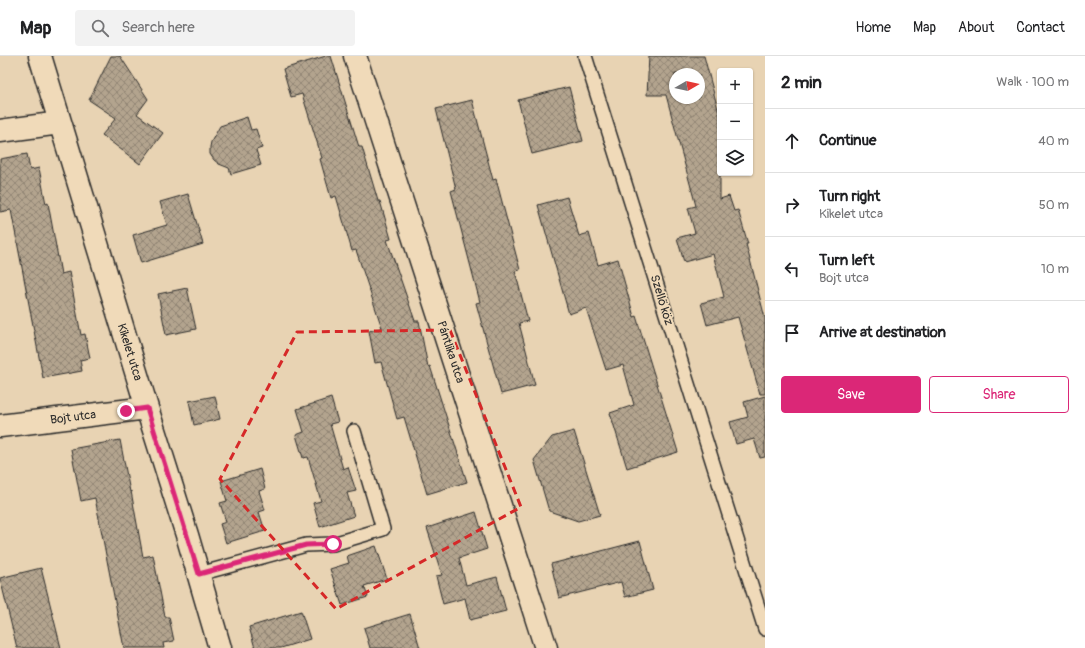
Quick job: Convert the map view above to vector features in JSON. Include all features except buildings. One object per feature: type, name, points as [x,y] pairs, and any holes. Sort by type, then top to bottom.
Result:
[{"type":"street","name":"Kikelet utca","points":[[40,56],[199,574],[220,648]]},
{"type":"street","name":"Pántlika utca","points":[[355,56],[546,648]]},
{"type":"street","points":[[0,131],[60,123]]},
{"type":"street","name":"Bojt utca","points":[[0,426],[147,408]]},
{"type":"lane","name":"Szellő köz","points":[[585,56],[765,629]]},
{"type":"lane","points":[[199,574],[306,545],[333,544],[383,529],[354,432]]},
{"type":"highlighted area","points":[[450,330],[521,507],[336,609],[220,479],[297,332]]},
{"type":"route","points":[[126,411],[147,408],[199,574],[306,545],[333,544]]}]
